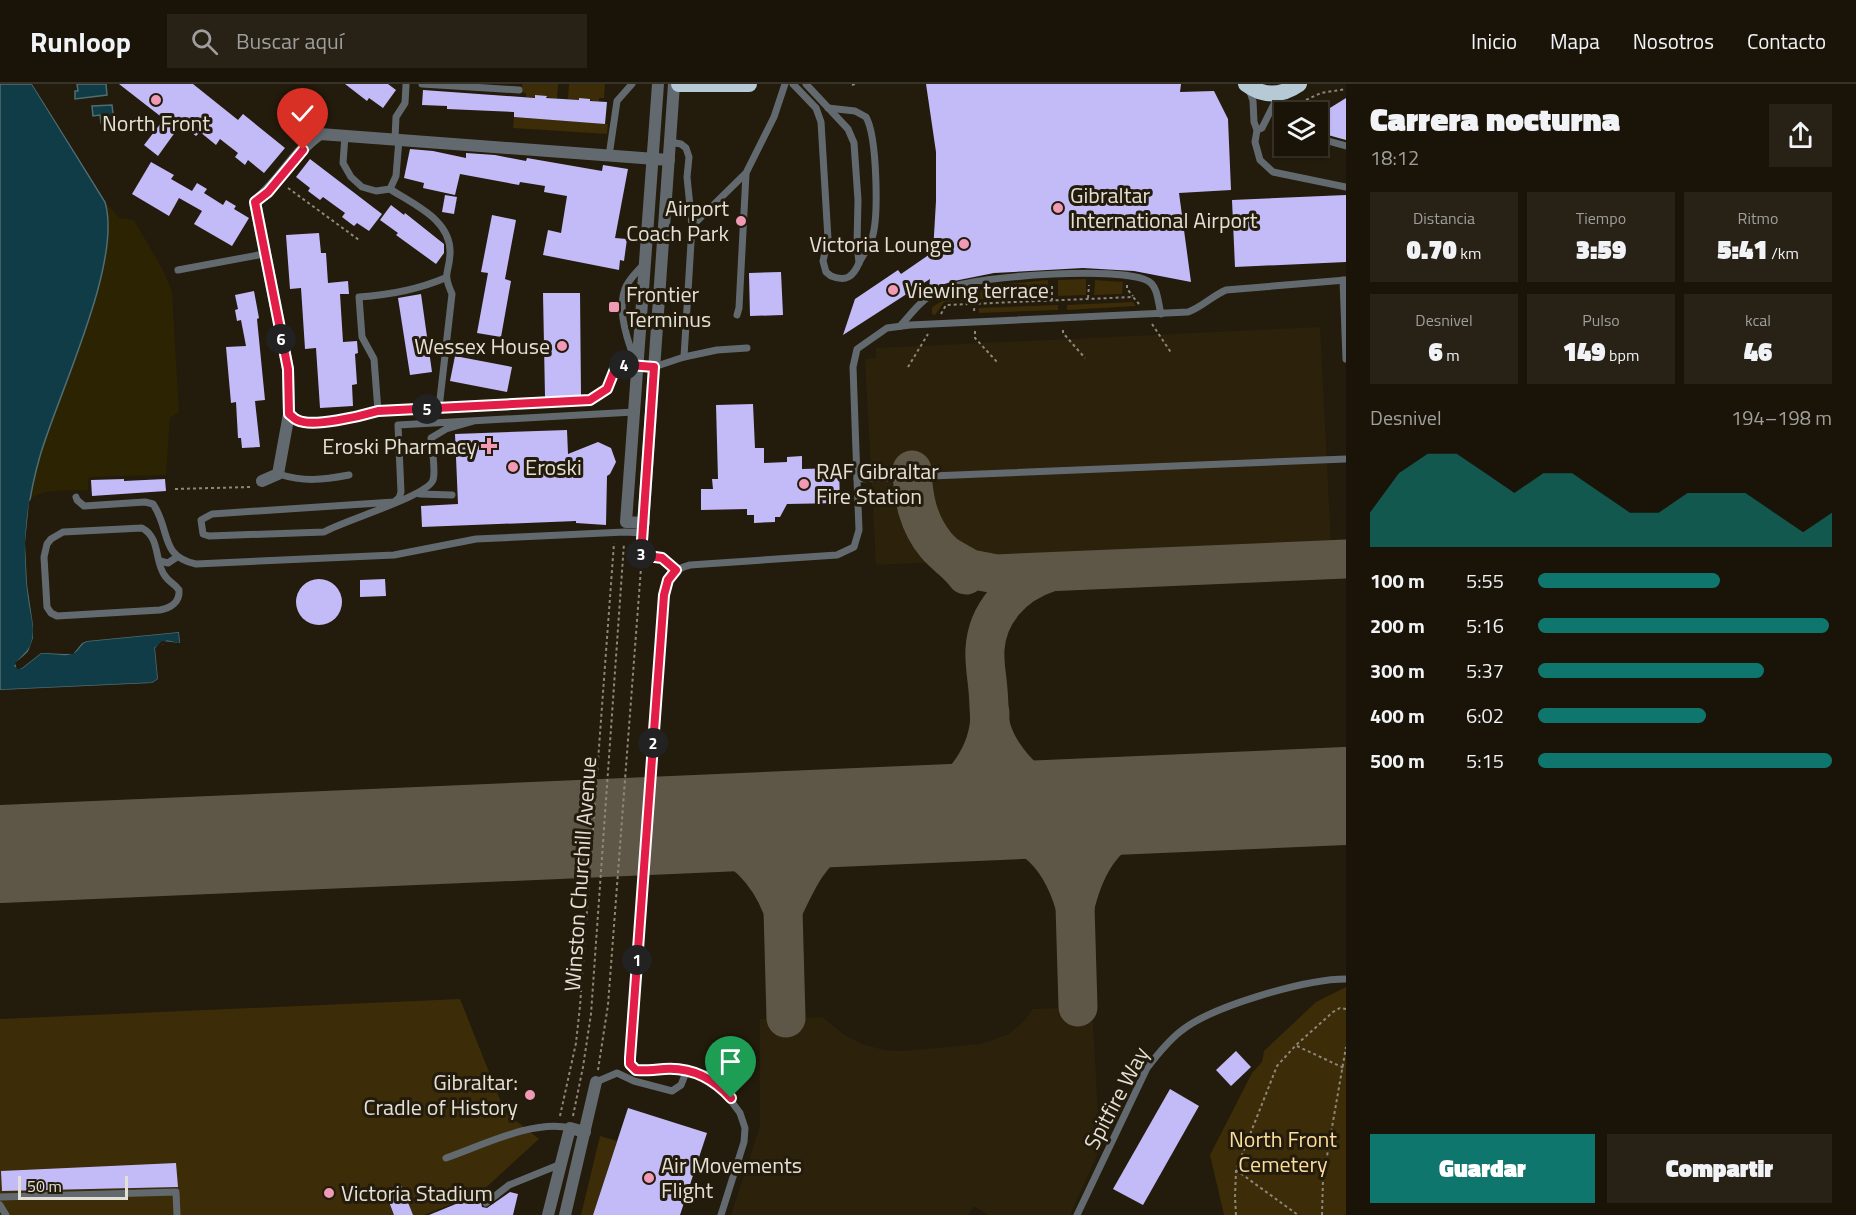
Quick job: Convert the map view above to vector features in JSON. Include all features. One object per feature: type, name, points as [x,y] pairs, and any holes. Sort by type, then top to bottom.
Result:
[{"type":"highway","points":[[679,84],[749,84]]},
{"type":"highway","points":[[1247,85],[1279,98],[1299,84]]},
{"type":"street","points":[[643,528],[626,522],[658,84]]},
{"type":"street","points":[[641,561],[674,84]]},
{"type":"street","points":[[262,481],[278,474],[289,414],[288,369],[255,202],[278,181],[309,142],[320,134],[669,160]]},
{"type":"street","points":[[565,1215],[596,1082]]},
{"type":"street","points":[[548,1215],[570,1128],[585,1132]]},
{"type":"lane","points":[[390,189],[396,176],[396,117],[405,103],[406,84]]},
{"type":"lane","points":[[422,84],[519,90]]},
{"type":"lane","points":[[609,156],[617,101],[632,84]]},
{"type":"lane","points":[[692,225],[746,173],[774,117],[785,84]]},
{"type":"lane","points":[[793,84],[816,108],[822,129],[828,238],[823,267],[831,276],[844,279],[854,274],[872,239],[875,219],[875,171],[871,130],[866,117],[861,113],[828,108]]},
{"type":"lane","points":[[806,84],[848,129],[854,143],[859,263]]},
{"type":"lane","points":[[1247,85],[1252,101],[1257,130],[1255,142],[1260,160],[1273,172],[1346,187]]},
{"type":"lane","points":[[1278,102],[1279,98]]},
{"type":"lane","points":[[1257,130],[1262,128],[1279,98]]},
{"type":"lane","points":[[345,136],[343,164],[351,177],[362,187],[376,191],[390,189],[440,222],[450,239],[450,255],[445,278],[452,294],[439,408]]},
{"type":"lane","points":[[1328,141],[1344,143]]},
{"type":"lane","points":[[670,142],[681,144],[688,152],[687,177],[692,225],[684,357]]},
{"type":"lane","points":[[737,315],[746,173]]},
{"type":"lane","points":[[178,270],[264,254]]},
{"type":"lane","points":[[637,366],[624,328],[623,297],[625,288],[644,263]]},
{"type":"lane","points":[[900,326],[926,298],[954,286],[978,281],[1052,274],[1127,276],[1148,280],[1155,288],[1161,314]]},
{"type":"lane","points":[[378,411],[374,359],[362,337],[359,297],[389,295],[422,288],[445,278]]},
{"type":"lane","points":[[721,1215],[744,1142],[743,1120],[731,1098],[716,1083],[698,1073],[669,1069],[641,1071],[633,1067],[630,1051],[664,595],[668,580],[676,570],[690,565],[837,555],[854,547],[859,530],[853,368],[857,349],[887,328],[1188,312],[1197,309],[1216,294],[1226,290],[1344,280],[1346,359]]},
{"type":"lane","points":[[289,414],[298,422],[312,422],[356,418],[378,411],[590,400],[607,389],[617,364],[654,367],[684,357],[717,350],[747,348]]},
{"type":"lane","points":[[421,424],[427,427],[431,438],[434,479],[428,488],[359,517],[339,523],[324,532],[209,537],[203,534],[200,522],[207,515],[217,513],[394,502],[399,498],[401,485],[398,425],[634,412]]},
{"type":"lane","points":[[431,438],[446,429],[474,421]]},
{"type":"lane","points":[[857,479],[1346,459]]},
{"type":"lane","points":[[278,474],[298,480],[317,480],[349,475]]},
{"type":"lane","points":[[401,485],[404,492],[452,495]]},
{"type":"lane","points":[[76,497],[84,506],[145,502],[153,504],[159,514],[172,553],[182,561],[196,564],[394,555],[476,539],[625,532],[643,528]]},
{"type":"lane","points":[[142,528],[151,535],[160,561],[164,576],[179,590],[178,598],[172,606],[166,609],[57,616],[48,610],[44,551],[46,544],[56,535],[63,532],[142,528]]},
{"type":"lane","points":[[160,561],[168,563],[177,556]]},
{"type":"lane","points":[[641,561],[662,558],[676,570]]},
{"type":"lane","name":"Spitfire Way","points":[[1077,1215],[1147,1068],[1161,1050],[1181,1031],[1206,1015],[1246,1001],[1320,981],[1346,979]]},
{"type":"lane","points":[[596,1082],[617,1073],[634,1081],[672,1091],[681,1085],[687,1070]]},
{"type":"lane","points":[[446,1158],[534,1127],[557,1125],[570,1128]]},
{"type":"lane","points":[[486,1203],[509,1185],[561,1164]]},
{"type":"lane","points":[[0,1197],[176,1191],[177,1215]]},
{"type":"lane","points":[[0,1204],[6,1215]]},
{"type":"path","points":[[1302,102],[1329,91],[1346,89]]},
{"type":"path","points":[[278,181],[359,240]]},
{"type":"path","points":[[1052,274],[1052,300]]},
{"type":"path","points":[[1088,298],[1089,274]]},
{"type":"path","points":[[1063,318],[1063,333],[1085,358]]},
{"type":"path","points":[[175,489],[249,488],[262,481]]},
{"type":"path","points":[[576,1043],[615,532]]},
{"type":"path","name":"Winston Churchill Avenue","points":[[570,1128],[584,1067],[591,1017],[625,532]]},
{"type":"path","name":"Winston Churchill Avenue","points":[[596,1082],[608,1005],[641,561]]},
{"type":"path","points":[[1236,1215],[1234,1197],[1236,1170],[1277,1066],[1333,1012],[1346,1008]]},
{"type":"path","points":[[1296,1046],[1344,1068]]},
{"type":"path","points":[[1323,1215],[1323,1179],[1346,1047]]},
{"type":"path","points":[[1236,1170],[1298,1215]]},
{"type":"shaded area","points":[[1320,327],[1331,543],[876,565],[865,359],[876,358],[876,348]]},
{"type":"shaded area","points":[[1092,1007],[1100,1149],[1070,1215],[988,1215],[974,1206],[968,1215],[731,1215],[760,1126],[760,1019],[822,1017],[846,1036],[862,1044],[884,1050],[904,1051],[981,1044],[1009,1034],[1025,1020],[1033,1009]]},
{"type":"green space","points":[[522,84],[558,84],[557,99],[535,95],[535,97],[526,97],[526,93],[521,92]]},
{"type":"green space","points":[[569,84],[605,84],[604,98],[599,98],[599,102],[579,98],[579,100],[568,99]]},
{"type":"green space","points":[[514,117],[608,124],[607,134],[513,128]]},
{"type":"green space","points":[[1086,279],[1086,295],[1058,296],[1058,280]]},
{"type":"green space","points":[[1048,280],[1049,297],[979,299],[982,286]]},
{"type":"green space","points":[[1095,280],[1123,282],[1122,294],[1094,295]]},
{"type":"green space","points":[[973,288],[970,300],[944,302],[935,315],[932,314],[934,306],[952,295]]},
{"type":"green space","points":[[1133,302],[1136,306],[1067,310],[1067,305]]},
{"type":"green space","points":[[1058,305],[1058,310],[979,313],[979,308]]},
{"type":"green space","name":"North Front Cemetery","points":[[1346,987],[1346,1215],[1224,1215],[1210,1155],[1252,1073],[1262,1062],[1264,1051],[1316,1002]]},
{"type":"green space","points":[[460,999],[505,1112],[539,1139],[480,1193],[424,1215],[0,1215],[0,1019]]},
{"type":"green space","points":[[600,1136],[617,1141],[593,1215],[581,1215]]},
{"type":"sand","points":[[105,202],[120,218],[134,220],[163,270],[172,291],[179,412],[170,418],[166,475],[89,477],[88,490],[48,492],[34,497],[29,502],[46,435],[78,351],[99,286],[106,254],[108,226]]},
{"type":"water","points":[[0,84],[32,84],[105,202],[108,228],[105,258],[97,292],[33,482],[26,550],[27,586],[34,634],[30,648],[15,666],[22,668],[41,653],[72,653],[87,641],[179,632],[180,644],[167,641],[155,648],[158,679],[152,683],[0,690]]},
{"type":"water","points":[[77,84],[106,84],[107,95],[75,99],[75,91],[78,91]]},
{"type":"water","points":[[112,105],[114,122],[101,123],[100,115],[93,116],[92,106]]},
{"type":"pier","points":[[32,84],[35,84],[110,208]]},
{"type":"pier","points":[[33,496],[29,525],[29,561],[36,638],[30,653],[18,665],[40,650],[72,651],[80,640],[86,638],[180,629],[182,646],[163,644],[158,649],[161,679],[157,684],[140,687],[0,693],[0,690],[152,683],[158,679],[155,648],[162,641],[180,643],[179,632],[87,641],[82,643],[73,654],[41,653],[22,668],[17,669],[15,663],[28,652],[33,638],[25,543],[29,502]]},
{"type":"building","points":[[119,84],[193,84],[238,120],[243,114],[285,148],[264,173],[248,160],[245,165],[235,157],[238,153],[220,139],[216,145],[200,132],[196,136],[181,124],[158,156],[144,145],[164,119]]},
{"type":"building","points":[[345,84],[388,84],[396,90],[383,108],[369,98],[367,101]]},
{"type":"building","name":"Gibraltar International Airport","points":[[926,84],[1181,84],[1180,92],[1214,91],[1228,119],[1231,190],[1179,193],[1191,282],[1134,271],[1083,268],[994,273],[929,289],[930,279],[843,335],[855,299],[898,270],[901,274],[933,252],[936,152]]},
{"type":"building","points":[[423,90],[535,98],[535,95],[547,96],[546,98],[579,100],[579,98],[607,102],[605,124],[514,117],[514,112],[447,109],[447,106],[422,105]]},
{"type":"building","points":[[1346,98],[1346,140],[1328,135],[1328,109]]},
{"type":"building","points":[[410,149],[466,158],[466,153],[495,155],[526,161],[527,158],[602,171],[603,165],[628,169],[615,238],[627,239],[624,261],[620,260],[619,270],[543,255],[548,230],[561,233],[567,196],[544,192],[545,186],[520,182],[519,185],[460,174],[455,195],[423,188],[424,183],[404,178]]},
{"type":"building","points":[[310,159],[382,214],[369,231],[357,223],[354,226],[342,217],[345,213],[323,197],[320,200],[308,191],[310,188],[296,177]]},
{"type":"building","points":[[151,162],[174,175],[171,179],[192,191],[197,183],[207,189],[204,193],[223,205],[226,200],[236,206],[234,209],[249,218],[232,246],[194,224],[202,211],[179,198],[169,216],[132,194]]},
{"type":"building","points":[[445,195],[457,197],[454,214],[442,212]]},
{"type":"building","points":[[1346,195],[1346,262],[1235,267],[1232,200]]},
{"type":"building","points":[[391,205],[404,215],[405,213],[444,244],[444,253],[436,264],[396,235],[398,233],[380,220]]},
{"type":"building","points":[[492,215],[516,220],[505,279],[511,281],[501,337],[477,333],[488,273],[481,272]]},
{"type":"building","points":[[319,233],[321,253],[326,253],[328,283],[348,281],[349,294],[340,294],[343,342],[357,341],[358,353],[355,354],[357,384],[352,385],[353,406],[320,408],[316,348],[305,349],[301,288],[290,289],[286,235]]},
{"type":"building","points":[[781,272],[783,315],[750,316],[749,273]]},
{"type":"building","points":[[254,291],[259,318],[257,319],[265,400],[255,401],[260,447],[242,448],[241,438],[238,438],[236,402],[231,403],[226,347],[246,346],[241,320],[237,321],[235,310],[238,309],[235,295]]},
{"type":"building","name":"Wessex House","points":[[543,293],[580,293],[581,395],[545,397]]},
{"type":"building","points":[[421,294],[432,372],[410,375],[398,298]]},
{"type":"building","points":[[455,356],[512,367],[507,392],[450,381]]},
{"type":"building","points":[[753,404],[755,448],[764,448],[764,463],[787,462],[787,457],[802,456],[802,469],[839,468],[840,503],[787,504],[780,517],[775,517],[775,522],[754,523],[754,515],[747,515],[747,509],[701,510],[701,489],[713,489],[712,479],[718,479],[716,405]]},
{"type":"building","name":"Eroski","points":[[567,430],[568,454],[598,442],[611,448],[616,462],[607,476],[606,525],[576,523],[576,521],[422,527],[421,506],[458,504],[455,434]]},
{"type":"building","points":[[124,479],[124,481],[165,479],[166,491],[92,496],[91,480]]},
{"type":"building","points":[[319,579],[335,586],[342,602],[335,618],[319,625],[303,618],[296,602],[303,586]]},
{"type":"building","points":[[385,579],[386,596],[360,597],[360,580]]},
{"type":"building","points":[[1236,1051],[1251,1067],[1231,1086],[1216,1070]]},
{"type":"building","points":[[1170,1089],[1199,1106],[1143,1205],[1113,1189]]},
{"type":"building","name":"Air Movements Flight","points":[[628,1108],[707,1133],[680,1215],[593,1215]]},
{"type":"building","points":[[176,1163],[178,1187],[2,1191],[1,1171]]},
{"type":"building","points":[[401,1185],[413,1215],[394,1215],[385,1191]]},
{"type":"building","points":[[510,1192],[518,1194],[513,1215],[429,1215],[468,1199],[481,1202],[482,1207],[487,1208]]},
{"type":"taxiway","points":[[912,470],[915,500],[925,528],[936,545],[966,575]]},
{"type":"taxiway","points":[[949,557],[970,569],[996,574],[1346,559]]},
{"type":"taxiway","points":[[1048,573],[1024,584],[1014,592],[1004,602],[991,623],[987,636],[985,664],[992,730],[998,746],[1008,761],[1019,774],[1035,786],[1068,800],[1116,806]]},
{"type":"taxiway","points":[[658,826],[700,832],[741,851],[770,883],[783,910],[804,869],[826,844],[847,830],[871,819],[923,809],[937,802],[961,783],[971,771],[985,743],[990,713]]},
{"type":"taxiway","points":[[968,812],[1007,826],[1037,842],[1059,868],[1075,906],[1089,865],[1110,838],[1139,819],[1179,803]]},
{"type":"taxiway","points":[[1075,906],[1078,1007]]},
{"type":"taxiway","points":[[783,910],[786,1018]]},
{"type":"runway","points":[[0,854],[1346,796]]},
{"type":"place","name":"North Front","points":[[156,100]]},
{"type":"place","name":"Gibraltar International Airport","points":[[1058,208]]},
{"type":"place","name":"Airport Coach Park","points":[[741,221]]},
{"type":"place","name":"Victoria Lounge","points":[[964,244]]},
{"type":"place","name":"Viewing terrace","points":[[893,290]]},
{"type":"place","name":"Frontier Terminus","points":[[614,307]]},
{"type":"place","name":"Wessex House","points":[[562,346]]},
{"type":"place","name":"Eroski Pharmacy","points":[[489,446]]},
{"type":"place","name":"Eroski","points":[[513,467]]},
{"type":"place","name":"RAF Gibraltar Fire Station","points":[[804,484]]},
{"type":"place","name":"Gibraltar: Cradle of History","points":[[530,1095]]},
{"type":"place","name":"Air Movements Flight","points":[[649,1178]]},
{"type":"place","name":"Victoria Stadium","points":[[329,1193]]},
{"type":"route","points":[[303,150],[268,192],[255,202],[288,369],[289,414],[298,422],[328,422],[356,418],[378,411],[590,400],[607,389],[617,364],[654,367],[641,555],[662,558],[676,570],[668,580],[664,595],[630,1064],[636,1070],[641,1071],[674,1069],[698,1073],[716,1083],[731,1098]]}]
